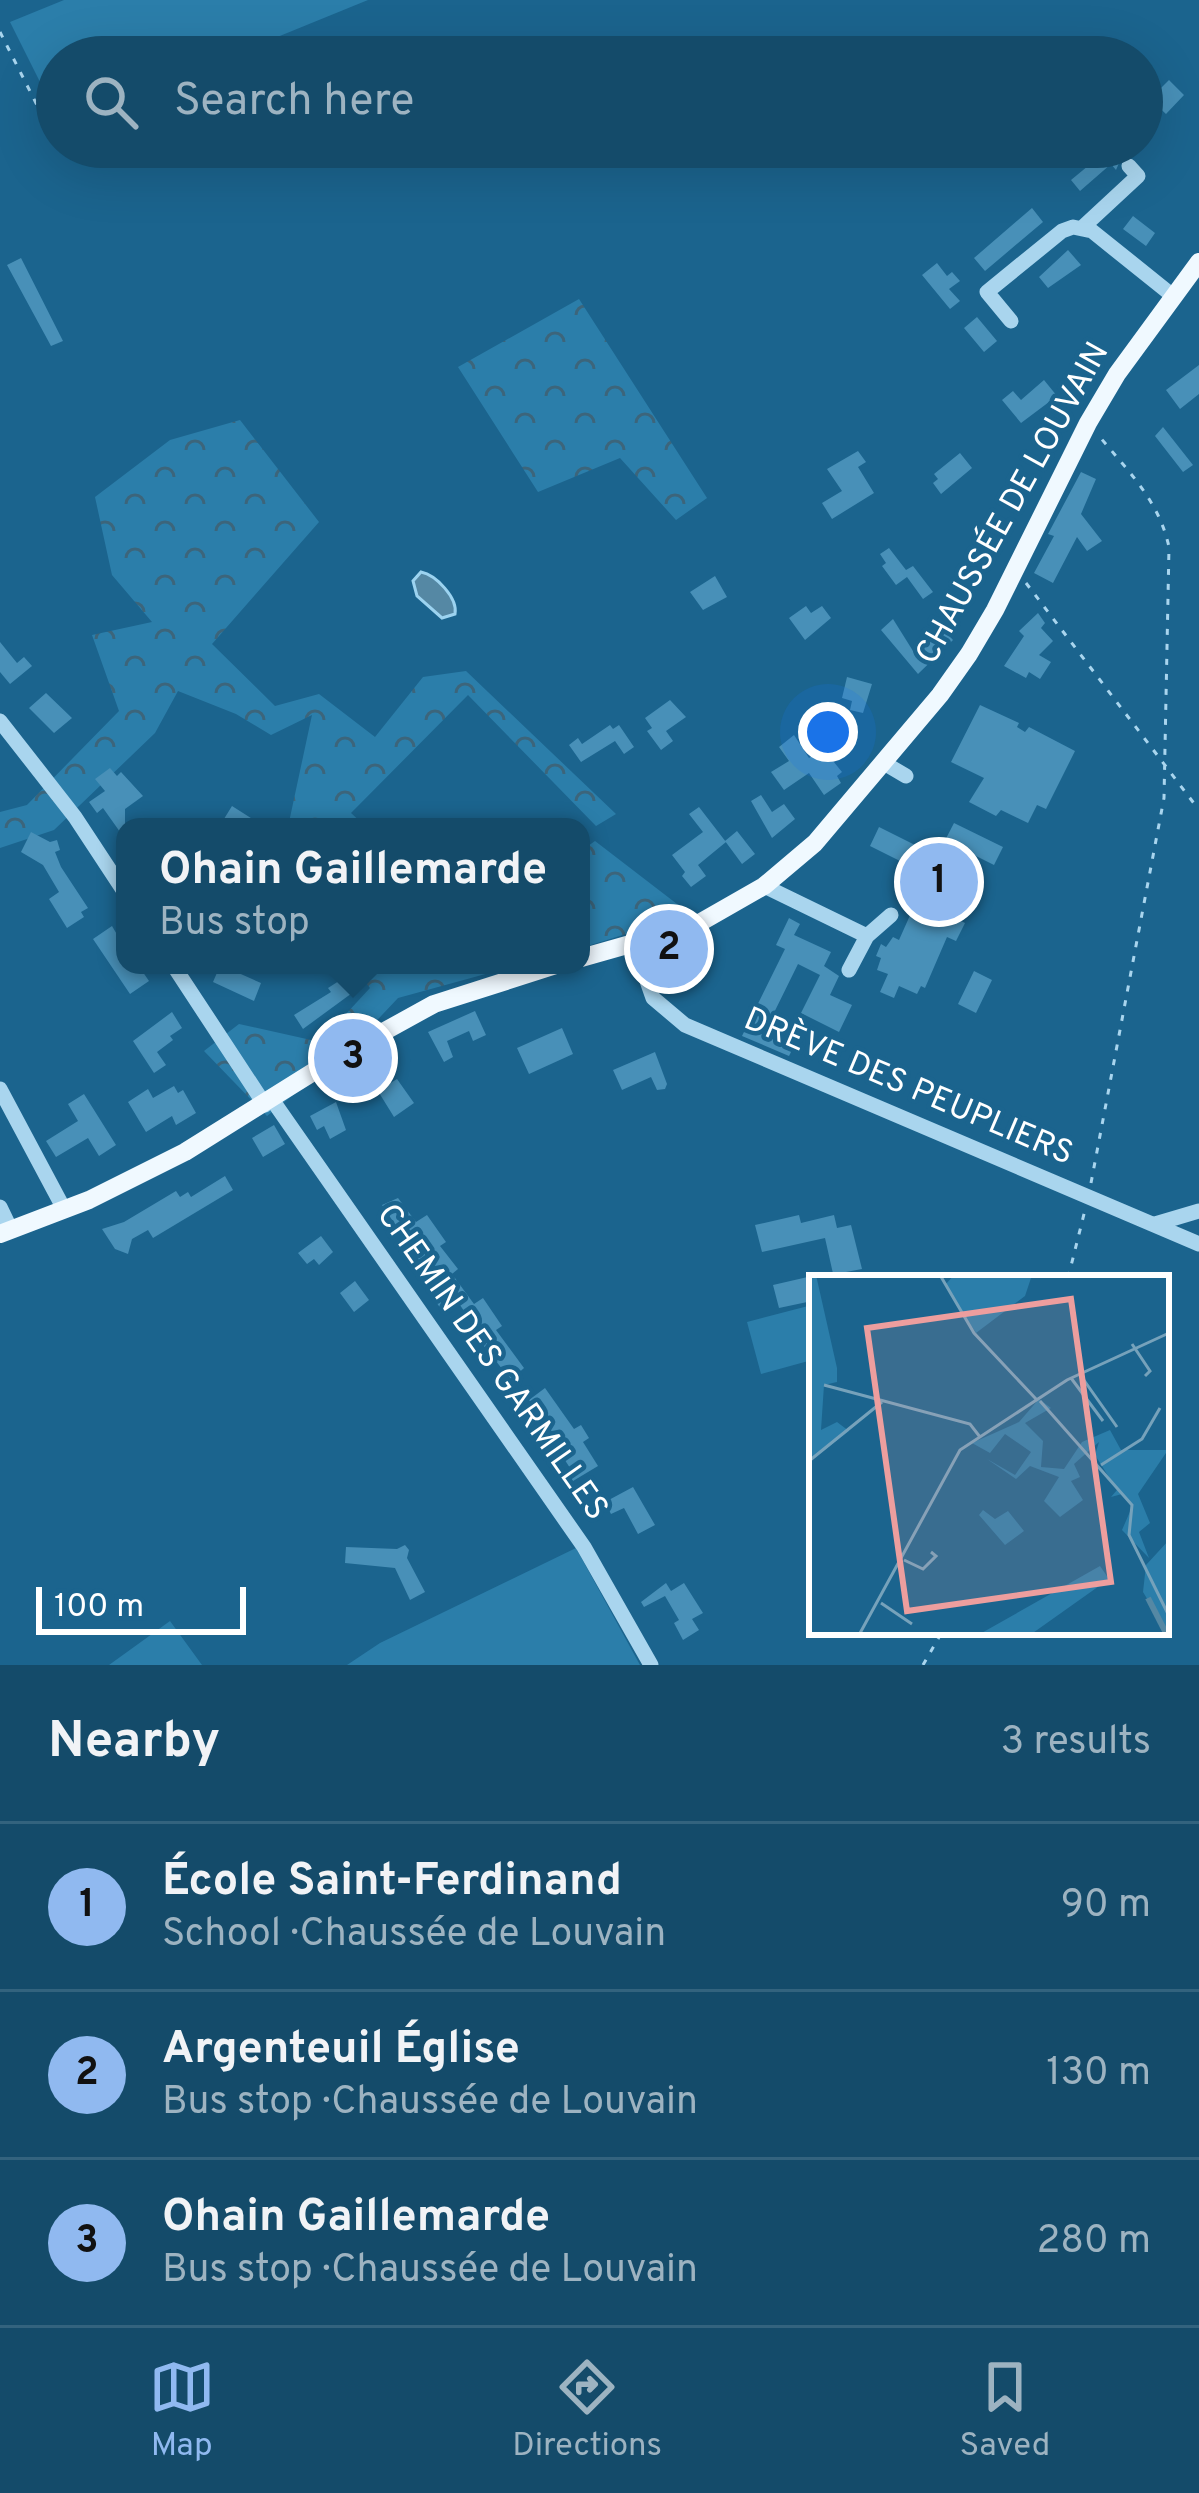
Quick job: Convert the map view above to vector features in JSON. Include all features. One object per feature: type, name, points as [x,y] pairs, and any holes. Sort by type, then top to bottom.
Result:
[{"type":"main road","name":"CHAUSSÉE DE LOUVAIN","points":[[590,956],[694,926],[764,886],[815,843],[969,654],[1088,423],[1117,374],[1199,262]]},
{"type":"main road","points":[[6,1232],[185,1152],[334,1059],[434,1004],[528,974]]},
{"type":"street","points":[[1011,320],[987,292],[1062,231],[1083,227],[1138,176],[1131,168]]},
{"type":"street","points":[[1083,227],[1173,296]]},
{"type":"street","points":[[0,722],[75,817],[116,879]]},
{"type":"street","points":[[884,763],[906,776]]},
{"type":"street","points":[[764,886],[867,936]]},
{"type":"street","points":[[849,970],[867,936],[891,915]]},
{"type":"street","name":"DRÈVE DES PEUPLIERS","points":[[634,944],[649,992],[676,1020],[1199,1244]]},
{"type":"street","name":"CHEMIN DES GARMILLES","points":[[179,974],[584,1547],[651,1665]]},
{"type":"street","points":[[0,1089],[64,1209]]},
{"type":"street","points":[[0,1207],[6,1232]]},
{"type":"street","points":[[1152,1225],[1199,1211]]},
{"type":"path","points":[[0,32],[36,103]]},
{"type":"path","points":[[1069,1275],[1088,1197],[1167,768],[1168,547],[1163,521],[1155,503],[1088,423]]},
{"type":"path","points":[[1016,569],[1196,806]]},
{"type":"path","points":[[923,1665],[940,1635]]},
{"type":"green space","points":[[64,0],[368,0],[280,36],[36,36],[36,74],[10,22]]},
{"type":"green space","points":[[579,299],[707,498],[676,520],[620,458],[538,492],[458,367]]},
{"type":"green space","points":[[240,420],[319,522],[212,644],[275,706],[319,694],[375,737],[423,677],[466,671],[616,814],[596,826],[468,695],[351,813],[356,818],[290,818],[312,715],[271,735],[236,714],[178,691],[155,733],[54,830],[0,848],[0,812],[27,805],[119,711],[92,635],[152,622],[112,575],[95,497],[170,440]]},
{"type":"green space","points":[[595,841],[690,914],[590,945],[590,845]]},
{"type":"green space","points":[[359,974],[485,974],[398,998],[350,1049],[267,1116],[204,1051],[239,1024],[320,1042],[370,988]]},
{"type":"green space","points":[[809,1306],[809,1361],[761,1374],[747,1322]]},
{"type":"green space","points":[[576,1548],[640,1665],[347,1665],[380,1643]]},
{"type":"green space","points":[[170,1621],[202,1665],[109,1665]]},
{"type":"shaded area","points":[[421,572],[445,588],[455,614],[442,618],[417,596],[413,581]]},
{"type":"building","points":[[1169,80],[1184,95],[1166,114],[1163,111],[1163,86]]},
{"type":"building","points":[[1086,168],[1106,168],[1080,191],[1071,180]]},
{"type":"building","points":[[1032,208],[1043,222],[985,271],[974,258]]},
{"type":"building","points":[[1133,216],[1155,233],[1146,246],[1123,229]]},
{"type":"building","points":[[1068,250],[1081,265],[1048,288],[1039,277]]},
{"type":"building","points":[[21,258],[63,341],[51,346],[7,265]]},
{"type":"building","points":[[937,263],[947,276],[952,272],[960,281],[949,289],[960,301],[950,309],[922,275]]},
{"type":"building","points":[[977,317],[997,341],[984,352],[964,328]]},
{"type":"building","points":[[1199,365],[1199,394],[1180,409],[1166,390]]},
{"type":"building","points":[[1044,380],[1057,396],[1021,423],[1002,400],[1013,391],[1021,400]]},
{"type":"building","points":[[1163,427],[1193,465],[1183,472],[1155,436]]},
{"type":"building","points":[[858,451],[866,462],[858,467],[874,493],[832,519],[822,503],[842,491],[827,469]]},
{"type":"building","points":[[960,453],[972,468],[941,494],[933,483],[938,479],[934,474]]},
{"type":"building","points":[[1081,472],[1096,479],[1081,514],[1102,541],[1087,551],[1077,537],[1053,583],[1034,573],[1054,536],[1048,534]]},
{"type":"building","points":[[889,548],[906,570],[913,566],[933,592],[923,599],[907,577],[896,585],[882,566],[886,563],[880,554]]},
{"type":"building","points":[[715,576],[727,597],[703,610],[690,592]]},
{"type":"building","points":[[806,606],[811,613],[822,606],[831,618],[805,640],[789,618]]},
{"type":"building","points":[[1038,613],[1045,623],[1041,628],[1053,641],[1039,655],[1051,662],[1040,679],[1029,672],[1026,678],[1004,666],[1024,636],[1019,631]]},
{"type":"building","points":[[893,619],[913,651],[940,626],[953,640],[918,674],[881,630]]},
{"type":"building","points":[[0,642],[17,663],[24,657],[32,666],[10,684],[0,672]]},
{"type":"building","points":[[847,677],[872,684],[863,713],[850,710],[852,701],[842,698]]},
{"type":"building","points":[[46,693],[72,718],[54,733],[29,708]]},
{"type":"building","points":[[670,700],[686,717],[666,731],[673,741],[661,750],[647,731],[652,728],[645,718]]},
{"type":"building","points":[[980,705],[1019,723],[1017,727],[1025,732],[1029,727],[1075,751],[1046,809],[1037,805],[1028,823],[1001,810],[996,816],[969,802],[984,778],[951,762]]},
{"type":"building","points":[[610,725],[613,729],[619,725],[634,747],[624,754],[615,741],[581,762],[569,745],[578,738],[582,744]]},
{"type":"building","points":[[794,735],[809,758],[816,753],[822,761],[829,756],[842,772],[837,776],[841,783],[824,795],[809,773],[784,790],[771,772],[789,761],[779,747]]},
{"type":"building","points":[[110,768],[117,776],[121,772],[143,796],[125,809],[125,818],[116,818],[116,826],[103,808],[97,813],[89,802],[105,791],[95,779]]},
{"type":"building","points":[[761,795],[772,812],[784,804],[795,819],[772,838],[751,801]]},
{"type":"building","points":[[232,806],[251,818],[225,818]]},
{"type":"building","points":[[699,807],[726,842],[698,865],[706,876],[691,887],[672,855],[703,832],[689,814]]},
{"type":"building","points":[[954,823],[1003,847],[994,865],[968,852],[939,910],[965,923],[956,941],[947,937],[925,988],[921,986],[917,994],[899,986],[894,998],[880,992],[888,974],[877,970],[881,958],[876,956],[881,944],[886,947],[893,937],[899,940],[928,875],[870,846],[879,827],[937,856]]},
{"type":"building","points":[[737,831],[755,854],[742,864],[725,841]]},
{"type":"building","points":[[31,832],[50,842],[57,840],[60,850],[55,852],[61,867],[88,908],[81,912],[84,917],[67,928],[49,899],[59,892],[43,865],[21,852]]},
{"type":"building","points":[[789,918],[800,924],[794,935],[831,952],[824,966],[839,976],[830,995],[852,1005],[839,1032],[801,1013],[820,975],[798,964],[764,1033],[793,1048],[789,1056],[742,1036],[785,949],[776,945]]},
{"type":"building","points":[[112,926],[116,973],[93,939]]},
{"type":"building","points":[[974,971],[992,980],[976,1013],[958,1004]]},
{"type":"building","points":[[117,974],[144,974],[149,981],[130,994]]},
{"type":"building","points":[[216,974],[241,974],[261,983],[254,1001],[213,982]]},
{"type":"building","points":[[350,974],[363,985],[303,1029],[294,1015],[331,992],[328,988]]},
{"type":"building","points":[[475,1011],[486,1035],[473,1041],[469,1031],[447,1041],[453,1057],[444,1062],[428,1032]]},
{"type":"building","points":[[172,1012],[182,1028],[157,1052],[166,1065],[154,1073],[133,1041]]},
{"type":"building","points":[[562,1028],[573,1054],[529,1074],[517,1048]]},
{"type":"building","points":[[655,1052],[665,1089],[657,1090],[651,1077],[622,1090],[613,1070]]},
{"type":"building","points":[[368,1075],[389,1084],[397,1079],[414,1103],[394,1117]]},
{"type":"building","points":[[174,1086],[178,1093],[183,1090],[196,1113],[176,1125],[172,1116],[146,1132],[128,1102],[148,1089],[153,1098]]},
{"type":"building","points":[[84,1094],[116,1145],[99,1156],[88,1138],[56,1157],[46,1141],[78,1121],[68,1104]]},
{"type":"building","points":[[336,1102],[346,1130],[330,1139],[324,1126],[317,1130],[310,1116]]},
{"type":"building","points":[[274,1125],[285,1144],[263,1157],[252,1138]]},
{"type":"building","points":[[225,1176],[233,1190],[153,1238],[148,1230],[132,1239],[128,1254],[115,1249],[102,1229],[124,1222],[176,1191],[180,1197],[188,1192],[191,1197]]},
{"type":"building","points":[[398,1198],[416,1222],[427,1215],[446,1242],[440,1246],[458,1269],[452,1274],[474,1304],[483,1298],[502,1326],[496,1330],[524,1368],[504,1386],[496,1375],[503,1370],[480,1341],[475,1345],[467,1334],[476,1328],[455,1298],[441,1309],[432,1296],[440,1291],[382,1205]]},
{"type":"building","points":[[799,1215],[801,1223],[834,1215],[837,1228],[851,1225],[862,1269],[833,1275],[825,1238],[762,1252],[755,1225]]},
{"type":"building","points":[[321,1236],[333,1252],[319,1265],[314,1259],[307,1264],[298,1253]]},
{"type":"building","points":[[809,1277],[809,1302],[779,1308],[773,1285]]},
{"type":"building","points":[[355,1281],[369,1300],[354,1312],[340,1293]]},
{"type":"building","points":[[545,1388],[574,1429],[581,1425],[589,1438],[583,1442],[598,1466],[573,1481],[554,1443],[558,1440],[529,1400]]},
{"type":"building","points":[[633,1487],[655,1525],[638,1534],[624,1508],[611,1514],[605,1502]]},
{"type":"building","points":[[405,1545],[425,1592],[410,1600],[395,1568],[345,1563],[346,1547],[397,1549]]},
{"type":"building","points":[[666,1583],[671,1591],[684,1583],[703,1613],[692,1619],[699,1630],[683,1640],[674,1623],[679,1620],[665,1596],[644,1607],[641,1602]]},
{"type":"place","name":"École Saint-Ferdinand","points":[[939,882]]},
{"type":"place","name":"Argenteuil Église","points":[[669,949]]},
{"type":"place","name":"Ohain Gaillemarde","points":[[353,1058]]}]
